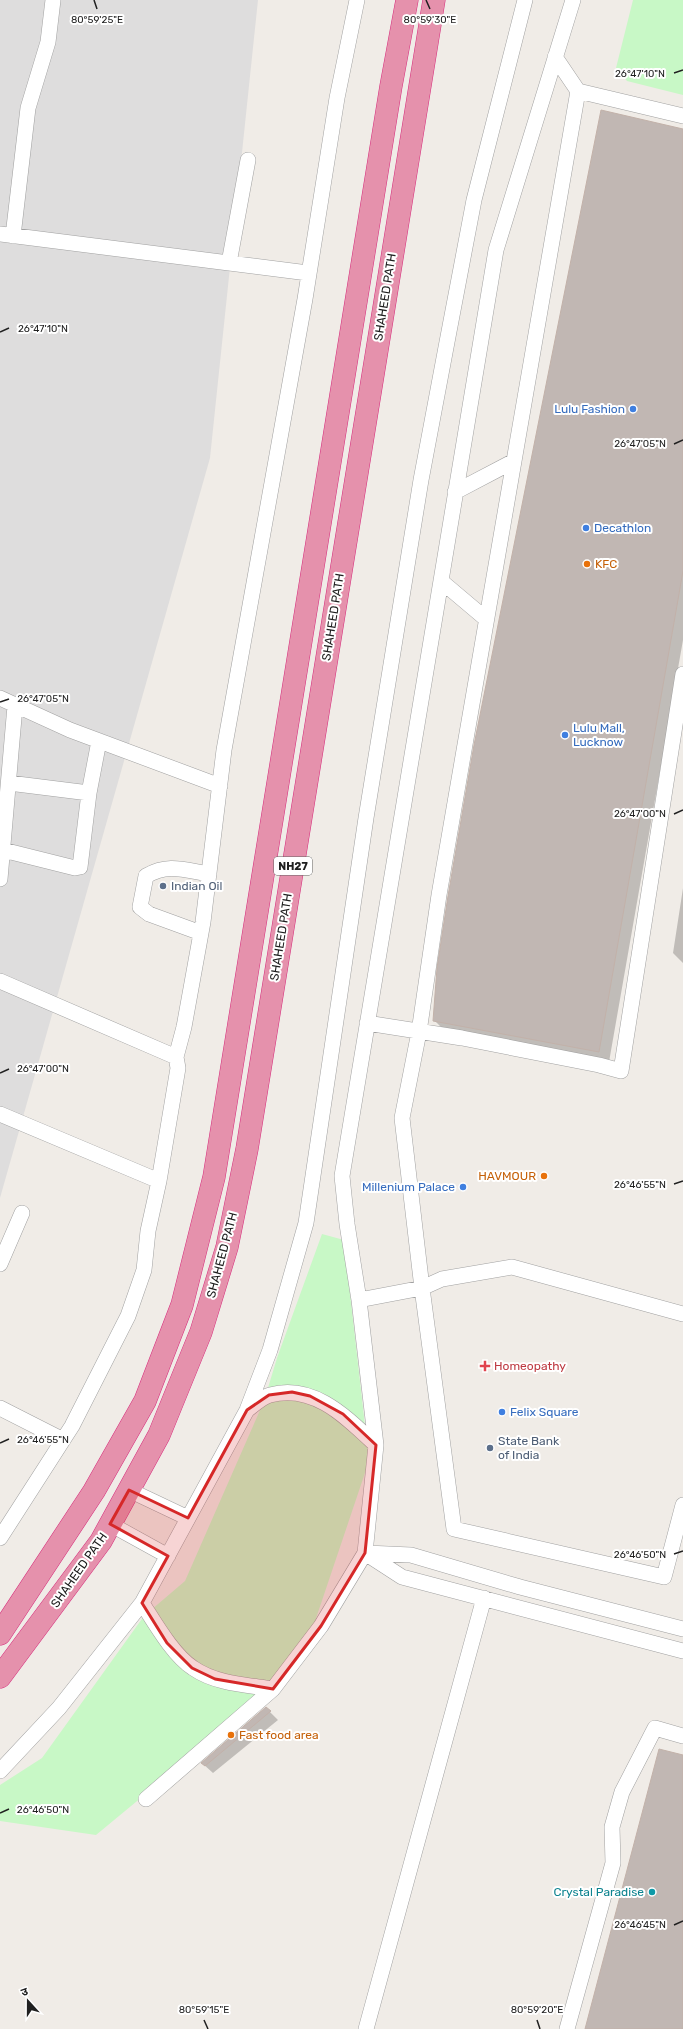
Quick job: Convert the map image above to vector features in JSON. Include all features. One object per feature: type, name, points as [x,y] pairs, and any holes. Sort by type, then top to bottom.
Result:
[{"type":"highway","name":"NH27","points":[[0,1634],[94,1491],[145,1401],[182,1305],[186,1290],[214,1177],[391,86],[407,0]]},
{"type":"highway","name":"SHAHEED PATH","points":[[0,1677],[101,1541],[159,1436],[201,1332],[227,1247],[247,1149],[434,0]]},
{"type":"street","points":[[53,0],[48,42],[28,108],[6,235],[308,273]]},
{"type":"street","points":[[0,1538],[63,1440],[100,1374],[128,1316],[144,1270],[148,1231],[159,1181],[178,1068],[176,1056],[184,1027],[201,933],[225,742],[305,299],[337,98],[357,0]]},
{"type":"street","points":[[0,1771],[59,1708],[142,1603],[247,1410],[270,1350],[306,1223],[366,818],[421,480],[474,200],[524,0]]},
{"type":"street","points":[[146,1799],[273,1689],[321,1626],[365,1553],[376,1445],[360,1300],[347,1224],[342,1176],[496,250],[573,0]]},
{"type":"street","points":[[555,57],[578,91],[683,116]]},
{"type":"street","points":[[578,91],[439,896],[419,1032],[402,1118],[422,1288],[454,1529],[664,1577],[683,1505]]},
{"type":"street","points":[[230,263],[248,160]]},
{"type":"street","points":[[455,492],[514,462]]},
{"type":"street","points":[[441,581],[486,619]]},
{"type":"street","points":[[367,1023],[591,1063],[621,1071],[679,732],[683,674]]},
{"type":"street","points":[[0,698],[70,730],[220,786]]},
{"type":"street","points":[[0,879],[15,706]]},
{"type":"street","points":[[3,850],[75,868],[80,867],[90,792],[100,741]]},
{"type":"street","points":[[8,783],[90,792]]},
{"type":"street","points":[[201,933],[149,914],[140,907],[140,898],[146,876],[158,869],[173,868],[209,874]]},
{"type":"street","points":[[0,981],[176,1056]]},
{"type":"street","points":[[0,1114],[159,1181]]},
{"type":"street","points":[[0,1264],[22,1213]]},
{"type":"street","points":[[360,1300],[422,1288],[442,1279],[512,1266],[683,1314]]},
{"type":"street","points":[[247,1410],[269,1395],[292,1392],[310,1396],[343,1414],[376,1445]]},
{"type":"street","points":[[0,1408],[63,1440]]},
{"type":"street","points":[[129,1490],[188,1518]]},
{"type":"street","points":[[110,1524],[168,1556]]},
{"type":"street","points":[[365,1553],[402,1577],[683,1651]]},
{"type":"street","points":[[365,1553],[411,1555],[683,1629]]},
{"type":"street","points":[[366,2029],[484,1598]]},
{"type":"street","points":[[142,1603],[167,1643],[192,1668],[215,1679],[273,1689]]},
{"type":"street","points":[[567,2029],[613,1863],[612,1827],[622,1792],[655,1728],[683,1736]]},
{"type":"highlighted area","points":[[292,1392],[310,1396],[343,1414],[376,1445],[365,1553],[321,1626],[273,1689],[215,1679],[192,1668],[167,1643],[142,1603],[168,1556],[110,1524],[129,1490],[188,1518],[247,1410],[269,1395]]},
{"type":"shaded area","points":[[0,0],[258,0],[210,458],[0,1198]]},
{"type":"green space","points":[[633,0],[683,0],[683,95],[627,81],[616,68]]},
{"type":"green space","points":[[322,1234],[344,1240],[369,1461],[304,1654],[229,1725],[96,1835],[0,1821],[0,1785],[42,1758],[144,1616],[185,1581],[264,1401],[277,1358]]},
{"type":"building","name":"Lulu Mall, Lucknow","points":[[601,110],[683,129],[683,571],[599,1052],[433,1021],[437,968],[474,745]]},
{"type":"building","points":[[266,1707],[271,1711],[205,1766],[201,1763]]},
{"type":"building","name":"Crystal Paradise","points":[[659,1749],[683,1755],[683,2029],[585,2029]]},
{"type":"place","name":"Lulu Fashion","points":[[633,409]]},
{"type":"place","name":"Decathlon","points":[[586,528]]},
{"type":"place","name":"KFC","points":[[587,564]]},
{"type":"place","name":"Lulu Mall, Lucknow","points":[[565,735]]},
{"type":"place","name":"Indian Oil","points":[[163,886]]},
{"type":"place","name":"HAVMOUR","points":[[544,1176]]},
{"type":"place","name":"Millenium Palace","points":[[463,1187]]},
{"type":"place","name":"Homeopathy","points":[[485,1366]]},
{"type":"place","name":"Felix Square","points":[[502,1412]]},
{"type":"place","name":"State Bank of India","points":[[490,1448]]},
{"type":"place","name":"Fast food area","points":[[231,1735]]},
{"type":"place","name":"Crystal Paradise","points":[[652,1892]]}]
